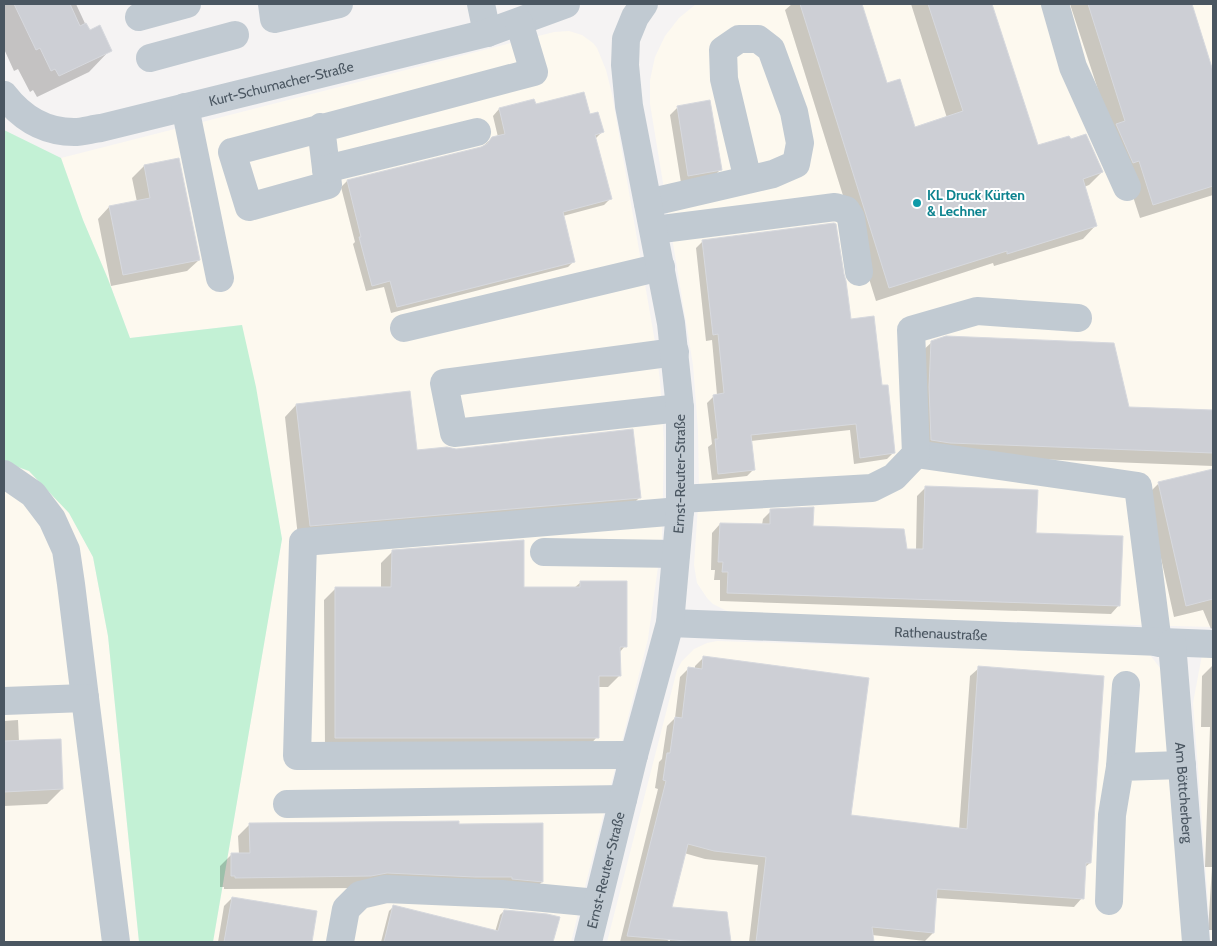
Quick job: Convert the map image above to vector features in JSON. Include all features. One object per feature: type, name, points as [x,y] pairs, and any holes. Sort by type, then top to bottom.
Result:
[{"type":"street","points":[[138,17],[187,4]]},
{"type":"street","points":[[272,4],[274,18],[339,4]]},
{"type":"street","points":[[481,4],[487,33]]},
{"type":"street","name":"Kurt-Schumacher-Straße","points":[[4,94],[16,109],[32,121],[49,129],[74,132],[101,128],[487,33],[566,4]]},
{"type":"street","name":"Ernst-Reuter-Straße","points":[[588,942],[634,755],[670,623],[680,505],[680,408],[675,352],[661,267],[629,106],[626,65],[626,39],[635,17],[644,4]]},
{"type":"street","points":[[1055,4],[1073,67],[1128,187]]},
{"type":"street","points":[[321,127],[328,185],[249,207],[232,152],[321,127],[534,72],[519,22]]},
{"type":"street","points":[[150,58],[235,35]]},
{"type":"street","points":[[648,203],[748,180],[773,174],[796,164],[800,143],[794,112],[771,49],[758,39],[739,39],[723,50],[724,79],[748,180]]},
{"type":"street","points":[[184,107],[220,278]]},
{"type":"street","points":[[326,169],[477,132]]},
{"type":"street","points":[[654,230],[835,207],[846,210],[851,218],[859,272]]},
{"type":"street","points":[[404,328],[661,267]]},
{"type":"street","points":[[634,755],[297,756],[302,542],[872,488],[894,477],[916,454],[911,330],[977,310],[1078,318]]},
{"type":"street","points":[[675,352],[444,383],[454,433],[680,408]]},
{"type":"street","name":"Am Böttcherberg","points":[[916,454],[1138,486],[1165,643],[1182,764],[1202,865],[1196,942]]},
{"type":"street","points":[[4,474],[33,494],[52,519],[66,550],[72,584],[116,942]]},
{"type":"street","points":[[544,552],[676,554]]},
{"type":"street","name":"Rathenaustraße","points":[[670,623],[1213,644]]},
{"type":"street","points":[[1109,901],[1112,814],[1120,768],[1126,685]]},
{"type":"street","points":[[4,701],[85,698]]},
{"type":"street","points":[[1120,768],[1182,764]]},
{"type":"street","points":[[287,804],[623,799]]},
{"type":"street","points":[[340,942],[346,909],[360,895],[386,889],[502,894],[597,903]]},
{"type":"shaded area","points":[[696,4],[1213,4],[1213,627],[729,612],[713,604],[707,598],[697,583],[694,565],[699,491],[698,430],[693,365],[650,104],[650,80],[655,57],[665,36],[679,18]]},
{"type":"shaded area","points":[[569,31],[582,35],[597,48],[606,70],[612,94],[655,342],[660,381],[664,443],[662,538],[648,639],[571,942],[213,942],[282,539],[242,325],[130,338],[83,220],[61,158],[554,32]]},
{"type":"shaded area","points":[[4,462],[29,471],[69,513],[93,557],[108,636],[139,942],[4,942]]},
{"type":"shaded area","points":[[717,641],[1150,655],[1164,673],[1184,942],[607,942],[677,670],[682,661],[694,649]]},
{"type":"shaded area","points":[[1202,655],[1213,655],[1213,942],[1211,942],[1193,703]]},
{"type":"green space","points":[[4,130],[61,158],[83,220],[130,338],[242,325],[256,387],[282,539],[213,942],[139,942],[108,636],[93,557],[69,513],[29,471],[4,462]]},
{"type":"building","points":[[14,4],[70,4],[80,26],[86,23],[90,30],[100,25],[112,51],[59,76],[55,69],[51,71],[40,48],[36,50]]},
{"type":"building","points":[[800,4],[862,4],[887,83],[900,79],[915,127],[963,111],[928,4],[992,4],[1038,145],[1069,136],[1071,139],[1086,134],[1103,172],[1083,179],[1097,226],[1007,254],[1007,251],[889,288]]},
{"type":"building","points":[[1088,4],[1192,4],[1213,71],[1213,186],[1153,205],[1139,161],[1133,163],[1116,124],[1125,121]]},
{"type":"building","points":[[584,92],[590,114],[598,112],[604,132],[595,135],[612,199],[563,212],[575,262],[397,307],[390,281],[372,286],[347,180],[481,147],[487,144],[492,137],[505,134],[499,108],[534,99],[536,104]]},
{"type":"building","points":[[710,100],[722,170],[688,176],[677,106]]},
{"type":"building","points":[[179,158],[200,260],[123,275],[109,206],[150,198],[144,165]]},
{"type":"building","points":[[836,224],[851,319],[874,316],[882,385],[888,385],[895,453],[860,458],[856,424],[751,435],[755,470],[718,474],[715,439],[718,439],[713,395],[724,393],[718,334],[713,335],[702,240]]},
{"type":"building","points":[[946,336],[1114,343],[1129,407],[1213,410],[1213,453],[950,443],[931,440],[929,387],[931,341]]},
{"type":"building","points":[[410,391],[417,450],[447,447],[456,449],[633,429],[641,498],[310,526],[296,404]]},
{"type":"building","points":[[1213,469],[1213,599],[1186,606],[1158,482]]},
{"type":"building","points":[[925,486],[1038,490],[1036,533],[1123,536],[1120,606],[727,593],[728,572],[722,572],[723,562],[718,562],[720,523],[770,524],[770,509],[814,507],[813,526],[904,529],[907,549],[923,549]]},
{"type":"building","points":[[524,540],[524,587],[580,587],[580,581],[627,581],[627,647],[620,647],[621,676],[599,676],[599,738],[335,738],[335,587],[391,587],[392,550]]},
{"type":"building","points":[[703,656],[869,678],[851,815],[967,829],[978,666],[1104,676],[1091,863],[1086,863],[1084,899],[937,889],[934,933],[872,927],[874,942],[756,942],[766,857],[714,851],[688,844],[672,907],[727,912],[731,942],[698,942],[627,936],[666,781],[663,780],[667,753],[670,753],[675,717],[682,718],[688,667],[702,669]]},
{"type":"building","points":[[61,739],[63,789],[4,792],[4,741]]},
{"type":"building","points":[[459,821],[459,824],[543,823],[543,882],[512,879],[512,877],[387,873],[371,876],[235,878],[235,876],[231,876],[231,853],[250,853],[249,823]]},
{"type":"building","points":[[232,897],[317,911],[312,942],[224,942]]},
{"type":"building","points":[[393,905],[498,931],[504,910],[560,917],[553,942],[384,942]]},
{"type":"place","name":"KL Druck Kürten & Lechner","points":[[917,203]]}]
